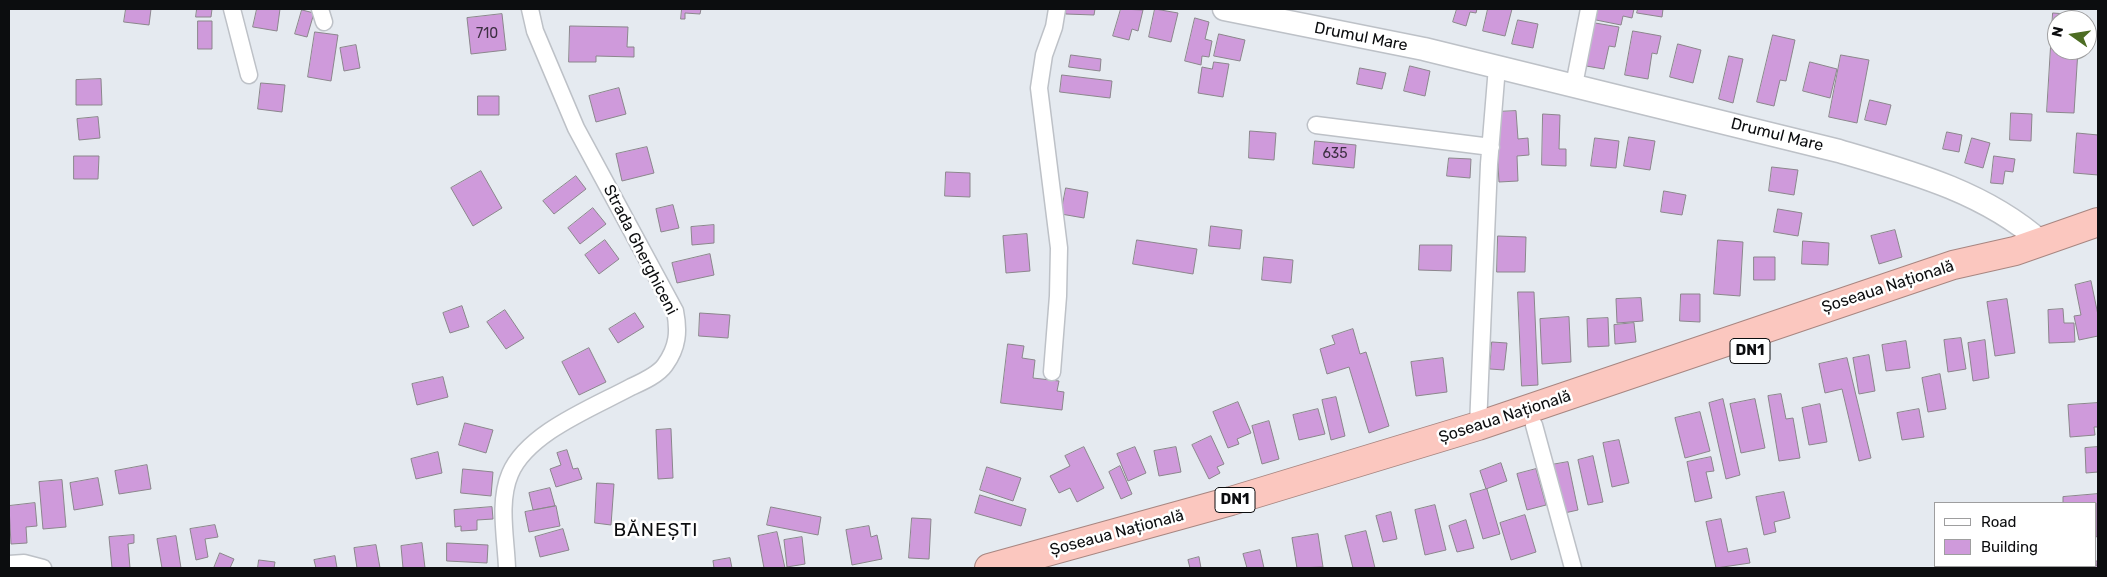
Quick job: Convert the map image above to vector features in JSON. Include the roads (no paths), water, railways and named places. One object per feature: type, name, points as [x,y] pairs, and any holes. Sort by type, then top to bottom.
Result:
[{"type":"highway","name":"Șoseaua Națională","points":[[989,568],[1231,501],[1478,426],[1953,265],[2016,251],[2098,222]]},
{"type":"highway","name":"Șoseaua Națională","points":[[1049,568],[1244,515],[1534,425],[1958,279],[2016,251]]},
{"type":"street","points":[[232,9],[249,75]]},
{"type":"street","name":"Strada Gherghiceni","points":[[507,568],[505,499],[509,476],[516,462],[540,437],[646,379],[664,366],[675,348],[679,331],[675,311],[576,128],[535,31],[530,9]]},
{"type":"street","points":[[1052,372],[1058,296],[1058,248],[1039,88],[1044,55],[1054,27],[1057,9]]},
{"type":"street","name":"Drumul Mare","points":[[1224,9],[1284,23],[1365,36],[1574,85],[1762,130],[1904,170],[1984,202],[2012,218],[2042,242]]},
{"type":"street","points":[[1574,85],[1590,9]]},
{"type":"street","points":[[1478,426],[1491,147],[1497,67]]},
{"type":"street","points":[[1316,124],[1491,147]]},
{"type":"street","points":[[1534,425],[1573,568]]},
{"type":"street","points":[[9,564],[24,563],[42,568]]},
{"type":"district","name":"BĂNEȘTI","points":[[656,531]]}]
